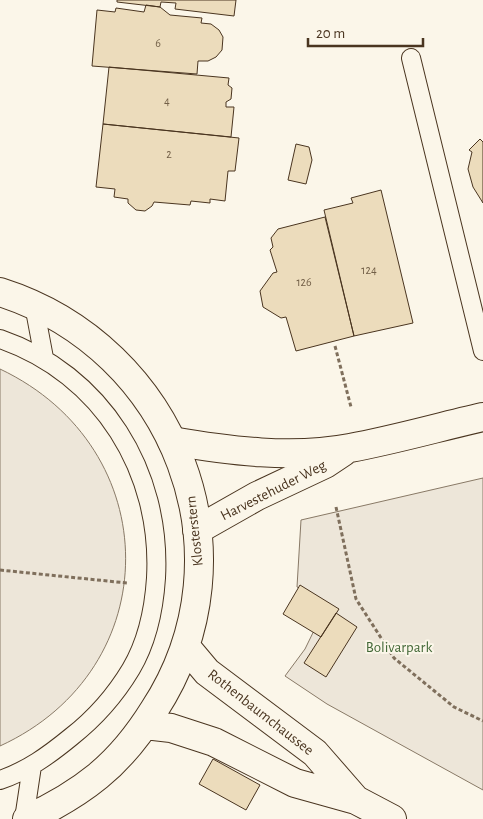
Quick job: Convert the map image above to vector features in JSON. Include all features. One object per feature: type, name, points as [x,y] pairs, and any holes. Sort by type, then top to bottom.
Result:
[{"type":"main road","name":"Klosterstern","points":[[0,292],[34,305],[84,334],[117,361],[143,392],[172,441],[189,486],[197,530],[199,562],[195,606],[186,647],[163,696],[145,725],[121,755],[100,775],[76,793],[26,819]]},
{"type":"main road","name":"Harvestehuder Weg","points":[[172,441],[249,452],[291,452],[348,448],[483,417]]},
{"type":"main road","name":"Harvestehuder Weg","points":[[197,530],[257,496],[325,464],[348,448]]},
{"type":"main road","name":"Rothenbaumchaussee","points":[[186,647],[207,672],[316,753],[356,800]]},
{"type":"main road","name":"Rothenbaumchaussee","points":[[145,725],[192,734],[214,742],[295,783],[356,800],[392,819]]},
{"type":"lane","points":[[410,58],[483,351]]},
{"type":"lane","points":[[34,305],[44,358]]},
{"type":"lane","points":[[0,339],[44,358],[60,368],[99,406],[128,447],[152,511],[157,557],[153,610],[131,669],[102,707],[84,726],[32,766],[0,780]]},
{"type":"lane","points":[[26,819],[32,766]]},
{"type":"path","points":[[335,346],[351,407]]},
{"type":"path","points":[[336,507],[356,598],[394,658],[454,707],[483,720]]},
{"type":"path","points":[[0,570],[156,585]]},
{"type":"green space","points":[[0,369],[55,405],[94,450],[118,503],[126,558],[118,614],[94,666],[55,711],[0,746]]},
{"type":"green space","name":"Bolivarpark","points":[[483,478],[483,790],[327,704],[285,676],[305,649],[327,604],[297,587],[301,520]]},
{"type":"building","points":[[117,0],[236,0],[234,16],[175,9],[176,3],[161,2],[160,7],[117,2]]},
{"type":"building","points":[[146,5],[160,7],[170,15],[202,18],[201,23],[211,24],[219,30],[223,37],[222,50],[216,57],[208,61],[198,61],[197,74],[92,66],[97,10],[115,12],[116,8],[144,12]]},
{"type":"building","points":[[109,67],[229,78],[228,85],[232,88],[231,99],[226,102],[226,107],[234,107],[231,137],[103,124]]},
{"type":"building","points":[[103,124],[239,138],[235,171],[228,171],[225,201],[210,199],[210,203],[191,201],[190,205],[154,202],[145,211],[136,210],[128,203],[128,199],[114,197],[115,189],[96,187]]},
{"type":"building","points":[[480,139],[483,142],[483,203],[473,187],[468,169],[472,152],[469,150]]},
{"type":"building","points":[[296,144],[309,147],[312,160],[306,184],[288,180]]},
{"type":"building","points":[[381,190],[413,323],[354,336],[324,210],[353,203],[351,198]]},
{"type":"building","points":[[325,217],[354,336],[296,351],[286,317],[281,318],[263,307],[260,291],[273,273],[277,272],[270,250],[273,247],[271,238],[278,229]]},
{"type":"building","points":[[300,585],[339,609],[321,637],[283,614]]},
{"type":"building","points":[[336,613],[357,627],[326,677],[304,663]]},
{"type":"building","points":[[213,759],[260,785],[246,810],[199,784]]}]
